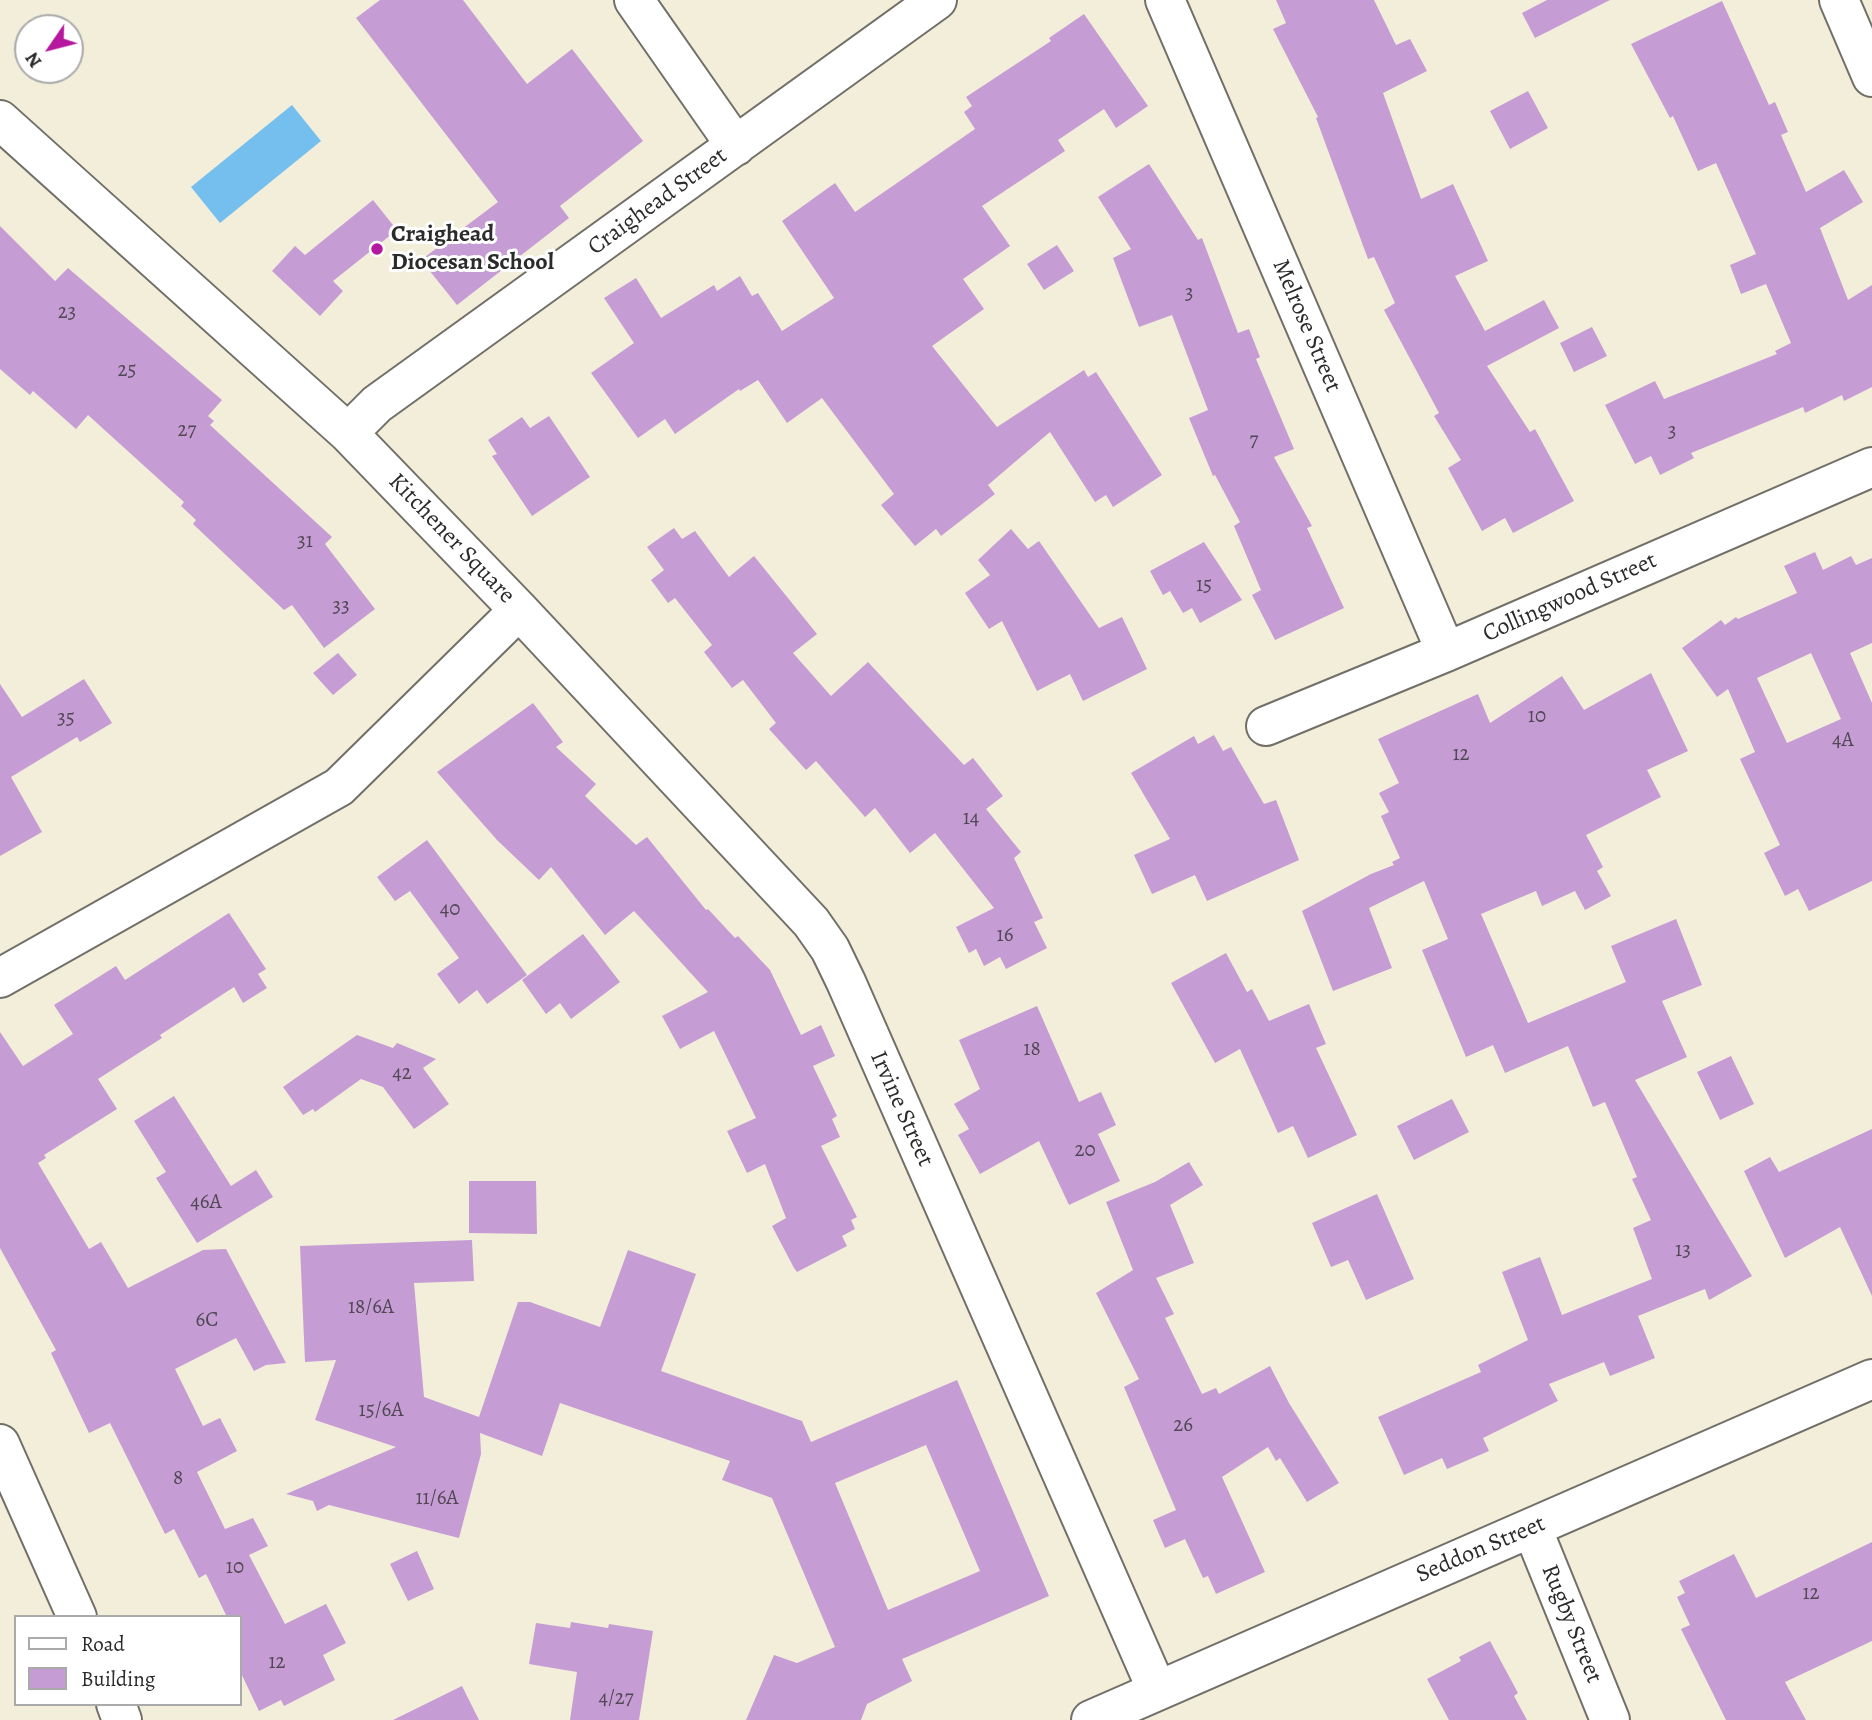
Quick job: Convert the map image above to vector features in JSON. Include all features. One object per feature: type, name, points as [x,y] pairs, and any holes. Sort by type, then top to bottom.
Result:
[{"type":"street","points":[[634,0],[736,145]]},
{"type":"street","name":"Craighead Street","points":[[348,433],[377,404],[937,0]]},
{"type":"street","name":"Melrose Street","points":[[1165,0],[1446,652]]},
{"type":"street","points":[[1839,0],[1872,77]]},
{"type":"street","name":"Kitchener Square","points":[[0,120],[348,433],[519,610],[339,787],[0,978]]},
{"type":"street","name":"Collingwood Street","points":[[1266,726],[1446,652],[1872,467]]},
{"type":"street","name":"Irvine Street","points":[[519,610],[802,912],[830,948],[1157,1690]]},
{"type":"street","name":"Seddon Street","points":[[1091,1720],[1872,1379]]},
{"type":"street","points":[[0,1444],[76,1615]]},
{"type":"street","name":"Rugby Street","points":[[1532,1528],[1610,1720]]},
{"type":"water","points":[[292,105],[321,141],[220,223],[191,187]]},
{"type":"building","points":[[380,0],[463,0],[527,84],[572,49],[643,141],[560,206],[569,218],[457,305],[421,260],[498,202],[356,18]]},
{"type":"building","points":[[1276,0],[1374,0],[1396,45],[1410,39],[1427,71],[1383,93],[1421,199],[1453,184],[1488,261],[1455,276],[1485,331],[1544,300],[1559,328],[1487,366],[1530,432],[1535,429],[1574,501],[1513,533],[1505,518],[1482,531],[1448,468],[1461,460],[1434,416],[1439,413],[1384,310],[1395,303],[1374,257],[1368,259],[1316,118],[1318,117],[1273,29],[1286,23]]},
{"type":"building","points":[[1547,0],[1610,0],[1535,38],[1522,13]]},
{"type":"building","points":[[1722,1],[1769,105],[1775,102],[1788,132],[1781,135],[1806,192],[1844,170],[1863,202],[1820,228],[1848,300],[1872,285],[1872,387],[1844,401],[1842,395],[1805,413],[1803,407],[1691,453],[1694,458],[1660,475],[1651,456],[1635,464],[1605,405],[1655,381],[1664,399],[1777,354],[1775,351],[1791,343],[1766,284],[1741,294],[1730,265],[1756,254],[1716,163],[1698,171],[1673,116],[1670,118],[1631,44]]},
{"type":"building","points":[[1084,14],[1148,106],[1116,128],[1104,109],[1058,140],[1065,151],[982,206],[1010,246],[963,279],[984,309],[932,346],[997,427],[1084,370],[1088,377],[1096,372],[1162,475],[1113,507],[1106,495],[1095,502],[1050,432],[988,485],[995,494],[941,536],[936,529],[915,546],[881,505],[894,494],[822,398],[787,423],[758,380],[740,391],[739,389],[675,434],[665,419],[638,438],[591,373],[634,343],[604,298],[636,278],[661,318],[714,285],[717,291],[740,276],[752,296],[758,293],[782,331],[834,298],[782,221],[835,183],[855,212],[975,129],[964,112],[972,106],[966,97],[1051,41],[1049,38]]},
{"type":"building","points":[[1528,91],[1548,128],[1510,149],[1490,111]]},
{"type":"building","points":[[1149,164],[1198,240],[1202,238],[1238,333],[1249,329],[1260,357],[1256,359],[1294,449],[1274,457],[1312,526],[1307,528],[1344,608],[1275,640],[1252,595],[1261,590],[1234,526],[1240,522],[1215,475],[1213,476],[1189,418],[1208,410],[1172,315],[1139,327],[1113,258],[1131,249],[1098,197]]},
{"type":"building","points":[[373,200],[397,230],[333,281],[343,291],[320,316],[272,271],[295,246],[305,255]]},
{"type":"building","points":[[0,226],[55,281],[68,268],[222,400],[208,416],[214,421],[210,425],[332,537],[325,544],[375,609],[324,648],[292,605],[284,610],[193,524],[196,520],[181,506],[184,502],[88,415],[76,429],[33,391],[30,395],[0,369]]},
{"type":"building","points":[[1057,245],[1074,271],[1044,290],[1027,264]]},
{"type":"building","points":[[1592,327],[1607,356],[1574,372],[1560,343]]},
{"type":"building","points":[[549,416],[590,477],[532,516],[492,456],[497,454],[488,440],[522,417],[530,428]]},
{"type":"building","points":[[674,528],[682,539],[695,531],[729,577],[754,556],[817,634],[793,653],[831,696],[868,662],[964,765],[973,758],[1003,796],[986,809],[1021,852],[1014,858],[1043,918],[1034,922],[1047,948],[1006,969],[1000,957],[984,966],[976,949],[969,953],[956,927],[994,908],[935,833],[910,853],[875,808],[865,817],[816,761],[806,770],[769,729],[776,723],[743,680],[732,688],[704,652],[712,645],[675,598],[668,603],[651,580],[664,570],[647,547]]},
{"type":"building","points":[[1011,529],[1028,549],[1039,541],[1099,628],[1122,617],[1147,669],[1083,701],[1070,674],[1037,691],[1002,621],[989,629],[965,593],[990,575],[978,560]]},
{"type":"building","points":[[1204,542],[1242,600],[1200,623],[1192,608],[1183,613],[1170,591],[1163,595],[1150,571]]},
{"type":"building","points":[[1815,552],[1823,570],[1851,556],[1856,565],[1872,558],[1872,643],[1850,653],[1872,703],[1872,881],[1809,911],[1798,889],[1785,896],[1764,853],[1780,845],[1740,759],[1755,752],[1728,689],[1717,697],[1682,648],[1721,620],[1725,625],[1736,617],[1738,619],[1797,593],[1784,566]],"holes":[[[1811,653],[1841,719],[1787,743],[1757,678]]]},
{"type":"building","points":[[338,653],[357,675],[333,695],[313,673]]},
{"type":"building","points":[[1651,673],[1688,751],[1647,770],[1661,797],[1586,835],[1603,867],[1597,871],[1611,896],[1585,910],[1575,891],[1542,906],[1536,891],[1481,914],[1528,1023],[1626,982],[1611,946],[1676,919],[1702,985],[1662,1001],[1687,1057],[1635,1080],[1752,1276],[1709,1300],[1705,1289],[1638,1316],[1655,1358],[1610,1376],[1604,1362],[1549,1384],[1558,1401],[1483,1438],[1489,1451],[1447,1469],[1442,1458],[1404,1475],[1378,1417],[1481,1372],[1478,1365],[1528,1340],[1502,1272],[1540,1257],[1562,1315],[1652,1279],[1633,1228],[1651,1220],[1632,1179],[1637,1177],[1605,1102],[1593,1107],[1568,1046],[1505,1073],[1493,1045],[1466,1057],[1422,950],[1448,939],[1424,881],[1369,908],[1392,968],[1333,991],[1302,911],[1371,874],[1394,865],[1392,862],[1400,858],[1381,816],[1389,812],[1379,793],[1399,783],[1378,739],[1478,694],[1490,723],[1562,676],[1584,710]]},
{"type":"building","points":[[84,679],[112,723],[80,742],[77,737],[11,777],[42,832],[0,856],[0,684],[22,717]]},
{"type":"building","points":[[533,703],[563,742],[556,747],[596,784],[585,796],[636,845],[647,837],[706,910],[708,909],[735,938],[738,936],[770,970],[801,1035],[821,1025],[835,1056],[813,1066],[837,1116],[832,1119],[840,1137],[821,1146],[857,1217],[851,1220],[855,1229],[842,1236],[847,1246],[797,1272],[772,1226],[786,1218],[765,1164],[747,1173],[727,1131],[756,1118],[714,1031],[680,1049],[662,1016],[708,992],[634,911],[605,935],[551,867],[539,880],[497,840],[437,772]]},
{"type":"building","points":[[1214,735],[1223,751],[1231,747],[1264,804],[1276,800],[1299,860],[1207,901],[1195,875],[1152,894],[1134,855],[1170,839],[1131,773],[1194,736],[1198,744]]},
{"type":"building","points":[[427,840],[527,975],[487,1004],[477,990],[459,1004],[437,974],[459,958],[410,891],[395,901],[377,877]]},
{"type":"building","points":[[229,913],[266,969],[258,974],[267,988],[243,1003],[234,987],[98,1079],[117,1109],[44,1155],[46,1158],[38,1163],[89,1249],[101,1242],[128,1288],[203,1250],[226,1249],[286,1363],[266,1365],[254,1371],[236,1338],[175,1369],[203,1426],[220,1418],[237,1451],[197,1472],[225,1529],[253,1518],[268,1546],[249,1555],[285,1624],[326,1604],[346,1643],[323,1655],[335,1680],[284,1706],[281,1700],[259,1711],[242,1675],[242,1615],[226,1615],[206,1574],[199,1578],[174,1529],[165,1534],[110,1423],[89,1433],[51,1353],[56,1350],[0,1248],[0,1032],[23,1066],[73,1034],[54,1005],[116,966],[125,980]]},
{"type":"building","points":[[583,934],[620,982],[571,1019],[560,1003],[546,1014],[522,980]]},
{"type":"building","points":[[1226,953],[1247,992],[1252,989],[1269,1021],[1309,1004],[1326,1044],[1316,1048],[1357,1135],[1308,1158],[1293,1126],[1278,1133],[1240,1049],[1215,1063],[1171,983]]},
{"type":"building","points":[[1037,1006],[1079,1102],[1101,1092],[1116,1125],[1098,1134],[1120,1181],[1069,1205],[1039,1141],[980,1174],[958,1135],[969,1129],[954,1104],[980,1089],[959,1040]]},
{"type":"building","points":[[357,1035],[393,1048],[397,1043],[436,1059],[423,1068],[449,1104],[414,1129],[383,1087],[361,1079],[315,1112],[313,1109],[303,1115],[283,1087]]},
{"type":"building","points":[[1731,1056],[1754,1104],[1720,1120],[1697,1072]]},
{"type":"building","points":[[174,1096],[231,1186],[256,1170],[273,1197],[197,1243],[156,1178],[166,1172],[134,1121]]},
{"type":"building","points":[[1452,1099],[1469,1132],[1414,1160],[1397,1126]]},
{"type":"building","points":[[1872,1129],[1872,1296],[1840,1227],[1785,1258],[1744,1171],[1770,1157],[1779,1172]]},
{"type":"building","points":[[1189,1162],[1203,1185],[1170,1205],[1194,1263],[1156,1278],[1174,1314],[1165,1318],[1202,1394],[1216,1388],[1219,1394],[1270,1366],[1289,1403],[1339,1483],[1307,1502],[1280,1458],[1276,1461],[1268,1447],[1222,1477],[1265,1572],[1216,1594],[1208,1576],[1203,1578],[1185,1539],[1165,1548],[1153,1520],[1176,1510],[1124,1387],[1139,1379],[1096,1293],[1133,1270],[1106,1202],[1155,1182]]},
{"type":"building","points":[[469,1181],[536,1181],[537,1234],[469,1233]]},
{"type":"building","points":[[1377,1194],[1414,1279],[1366,1300],[1348,1260],[1331,1267],[1312,1223]]},
{"type":"building","points":[[472,1240],[474,1281],[414,1283],[424,1397],[479,1417],[518,1302],[530,1302],[600,1327],[628,1250],[696,1274],[661,1371],[802,1421],[811,1442],[957,1380],[1049,1596],[902,1659],[912,1681],[867,1704],[861,1720],[746,1720],[774,1655],[797,1663],[835,1647],[772,1498],[722,1480],[730,1461],[560,1403],[542,1456],[480,1433],[481,1454],[459,1538],[329,1505],[317,1511],[313,1501],[286,1494],[396,1447],[315,1420],[336,1360],[305,1362],[300,1246]],"holes":[[[926,1445],[980,1571],[888,1610],[835,1483]]]},
{"type":"building","points":[[1872,1542],[1872,1641],[1785,1682],[1806,1720],[1726,1720],[1681,1629],[1690,1625],[1677,1597],[1685,1593],[1679,1581],[1734,1554],[1756,1598]]},
{"type":"building","points":[[417,1551],[434,1589],[408,1601],[390,1564]]},
{"type":"building","points":[[571,1622],[608,1628],[609,1624],[653,1631],[639,1720],[570,1720],[577,1672],[529,1664],[536,1623],[570,1628]]},
{"type":"building","points":[[1490,1641],[1518,1693],[1514,1696],[1527,1720],[1449,1720],[1427,1679],[1461,1661],[1459,1657]]},
{"type":"building","points":[[462,1686],[479,1720],[393,1720]]},
{"type":"place","name":"Craighead Diocesan School","points":[[377,249]]}]
